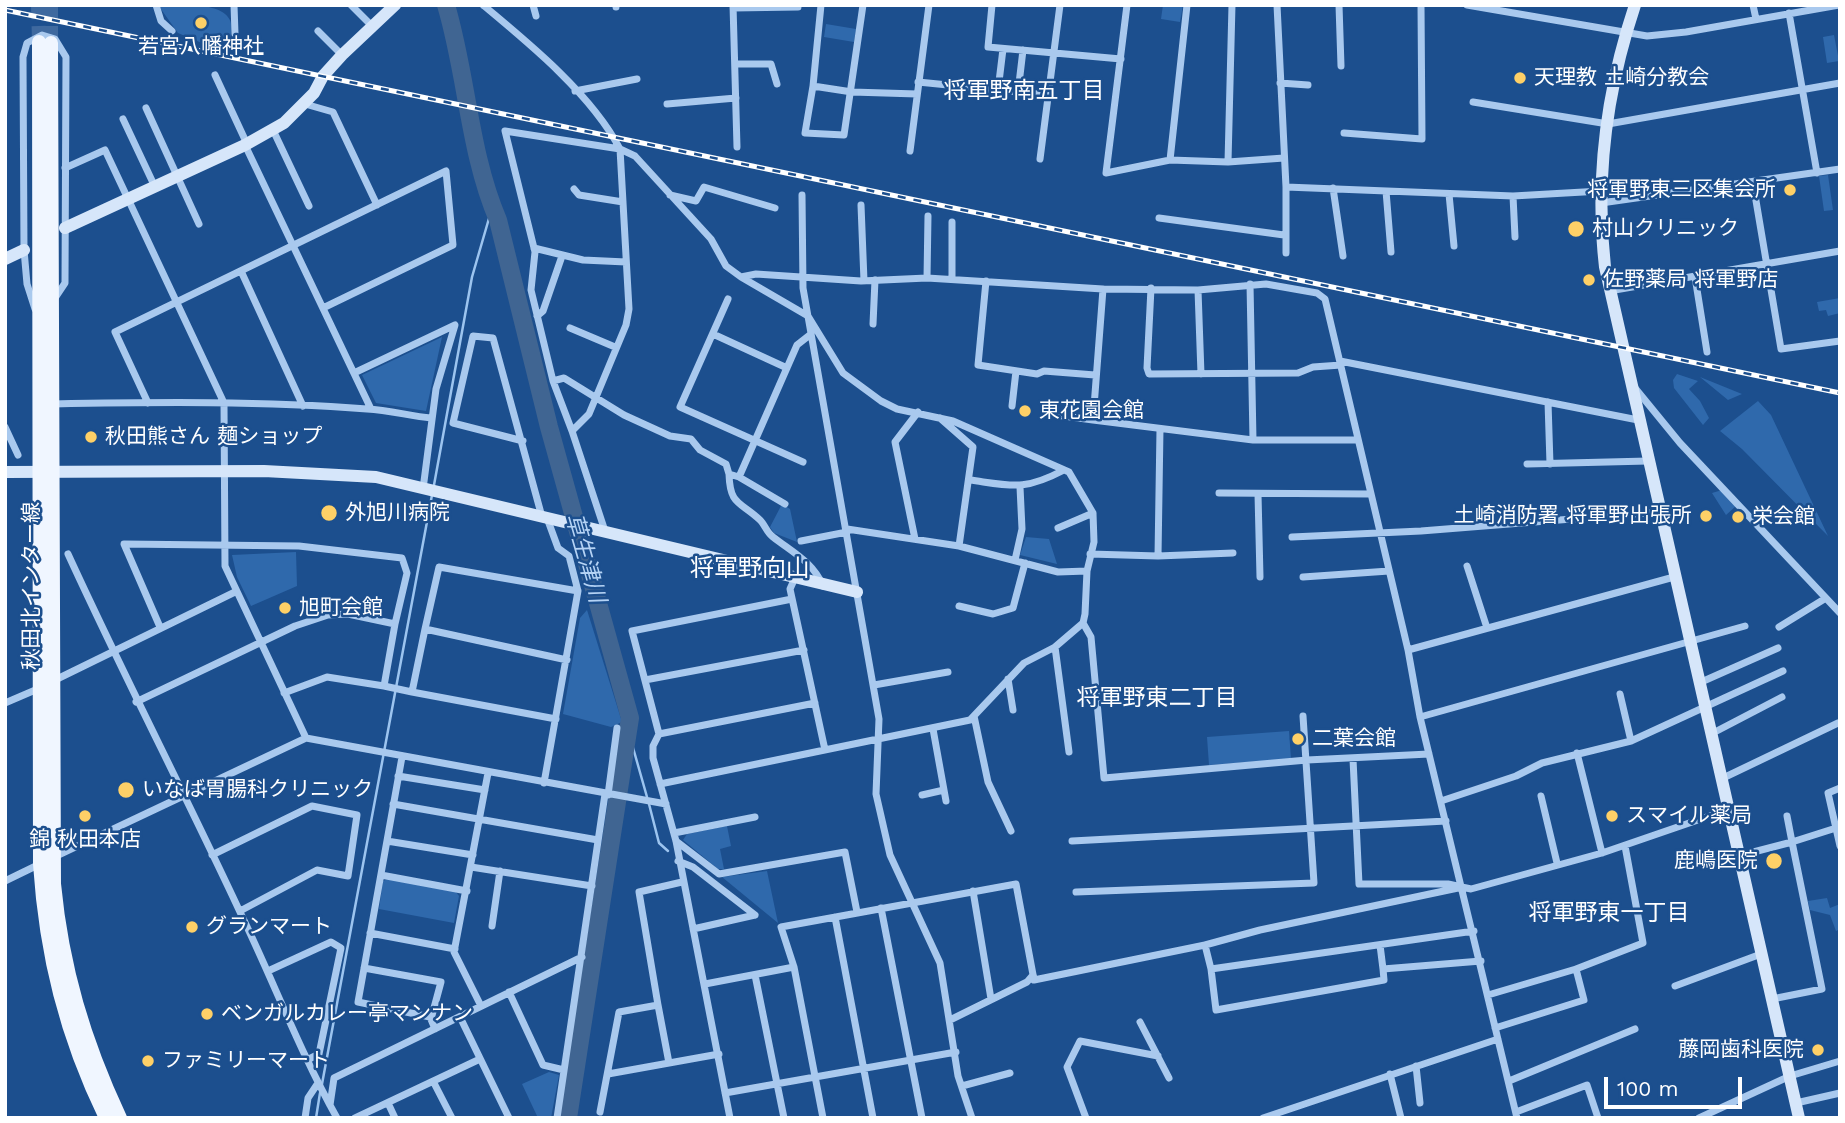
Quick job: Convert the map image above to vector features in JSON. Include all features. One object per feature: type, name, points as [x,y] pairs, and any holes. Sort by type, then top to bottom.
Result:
[{"type":"main road","name":"秋田北インター線","points":[[47,472],[53,404],[45,43],[33,285],[40,322],[47,472],[45,928],[57,992],[77,1052],[106,1118]]},
{"type":"main road","name":"秋田北インター線","points":[[47,861],[68,981],[88,1045],[120,1118]]},
{"type":"street","points":[[156,5],[161,21],[172,31]]},
{"type":"street","points":[[233,5],[235,34]]},
{"type":"street","points":[[351,5],[374,27]]},
{"type":"street","points":[[65,228],[273,130],[305,104],[342,55],[395,5]]},
{"type":"street","points":[[484,5],[524,39],[575,91],[608,127],[620,149],[629,309],[626,325],[589,414],[572,431]]},
{"type":"street","points":[[533,5],[536,16]]},
{"type":"street","points":[[821,5],[813,86],[805,132],[844,135],[863,5]]},
{"type":"street","points":[[910,151],[929,5]]},
{"type":"street","points":[[992,5],[988,47],[1121,59]]},
{"type":"street","points":[[1040,159],[1060,5]]},
{"type":"street","points":[[1127,5],[1106,173],[1170,160],[1228,162],[1284,158]]},
{"type":"street","points":[[1170,160],[1187,5]]},
{"type":"street","points":[[1228,162],[1232,5]]},
{"type":"street","points":[[1277,5],[1286,187],[1286,253]]},
{"type":"street","points":[[1339,5],[1341,66]]},
{"type":"street","points":[[1344,133],[1422,139],[1421,5]]},
{"type":"street","points":[[1467,5],[1508,9],[1626,34],[1686,32],[1839,5]]},
{"type":"street","points":[[1635,5],[1611,89],[1601,197],[1609,291],[1799,1118]]},
{"type":"street","points":[[1753,5],[1756,19]]},
{"type":"street","points":[[737,147],[733,7],[798,7]]},
{"type":"street","points":[[1789,13],[1817,173]]},
{"type":"street","points":[[318,31],[342,55]]},
{"type":"street","points":[[33,285],[24,250],[23,57],[27,43],[42,35],[55,38],[66,57],[65,283],[52,302]]},
{"type":"street","points":[[998,90],[1003,48]]},
{"type":"street","points":[[1018,92],[1023,50]]},
{"type":"street","points":[[735,64],[771,64],[777,84]]},
{"type":"street","points":[[215,75],[371,409]]},
{"type":"street","points":[[575,91],[637,79]]},
{"type":"street","points":[[918,82],[1048,95]]},
{"type":"street","points":[[1280,83],[1308,85]]},
{"type":"street","points":[[1473,102],[1608,124],[1840,83]]},
{"type":"street","points":[[813,86],[852,92],[917,94]]},
{"type":"street","points":[[667,104],[736,97]]},
{"type":"street","points":[[305,104],[333,112],[377,205]]},
{"type":"street","points":[[146,108],[199,224]]},
{"type":"street","points":[[123,119],[155,187]]},
{"type":"street","points":[[273,130],[309,206]]},
{"type":"street","points":[[600,531],[572,431],[553,381],[537,316],[531,290],[534,248],[505,131],[620,149],[635,156],[711,239],[726,266],[808,316],[843,373],[880,401],[939,418],[1064,470],[1083,492],[1093,513],[1094,542],[1087,571],[1083,623],[1091,637],[1104,778],[1307,760],[1429,754]]},
{"type":"street","points":[[65,168],[105,149],[224,403],[225,566],[259,644],[306,738]]},
{"type":"street","points":[[1286,187],[1601,197],[1753,183],[1840,169]]},
{"type":"street","points":[[148,402],[115,332],[446,171],[453,245],[323,308]]},
{"type":"street","points":[[1753,183],[1781,349],[1840,341]]},
{"type":"street","points":[[670,194],[696,201],[704,187],[775,208]]},
{"type":"street","points":[[574,188],[579,195],[623,202]]},
{"type":"street","points":[[1333,188],[1343,256]]},
{"type":"street","points":[[1386,191],[1391,252]]},
{"type":"street","points":[[1450,194],[1454,246]]},
{"type":"street","points":[[802,195],[802,277],[874,685],[879,740],[876,794],[890,855],[940,963],[962,1086],[972,1118]]},
{"type":"street","points":[[1513,196],[1515,237]]},
{"type":"street","points":[[861,205],[864,281]]},
{"type":"street","points":[[927,278],[928,216]]},
{"type":"street","points":[[1159,218],[1284,235]]},
{"type":"street","points":[[952,222],[952,279]]},
{"type":"street","points":[[534,248],[562,256],[626,262]]},
{"type":"street","points":[[5,258],[24,250]]},
{"type":"street","points":[[1609,291],[1840,251]]},
{"type":"street","points":[[537,316],[543,311],[562,256]]},
{"type":"street","points":[[241,271],[303,406]]},
{"type":"street","points":[[741,277],[756,274],[864,281],[927,278],[1103,289],[1198,290],[1250,284],[1294,287],[1317,293],[1325,299],[1408,650],[1420,717],[1517,1115],[1587,1085],[1598,1118]]},
{"type":"street","points":[[1695,277],[1707,352]]},
{"type":"street","points":[[873,324],[875,280]]},
{"type":"street","points":[[986,281],[978,365],[1016,371],[1095,375]]},
{"type":"street","points":[[1250,284],[1254,440]]},
{"type":"street","points":[[1151,288],[1147,368],[1149,374],[1298,373],[1313,367],[1341,363],[1638,419]]},
{"type":"street","points":[[1093,420],[1103,289]]},
{"type":"street","points":[[1198,290],[1201,374]]},
{"type":"street","points":[[728,299],[680,407],[803,461]]},
{"type":"street","points":[[354,373],[455,325],[431,418],[430,490]]},
{"type":"street","points":[[570,328],[615,346]]},
{"type":"street","points":[[713,334],[786,368]]},
{"type":"street","points":[[739,477],[797,345],[811,334]]},
{"type":"street","points":[[523,441],[453,423],[473,336],[493,338],[546,518],[558,548],[569,556],[578,591],[544,783]]},
{"type":"street","points":[[1012,407],[1016,371]]},
{"type":"street","points":[[553,381],[564,378],[624,415],[659,431],[691,439],[700,450],[726,464],[729,493],[740,507],[760,520],[772,537],[791,548],[818,575],[823,586]]},
{"type":"street","points":[[1630,383],[1680,443],[1840,613]]},
{"type":"street","points":[[1548,402],[1550,464]]},
{"type":"street","points":[[53,404],[224,403],[371,409],[431,418]]},
{"type":"street","points":[[915,539],[895,442],[918,412]]},
{"type":"street","points":[[1056,415],[1254,440],[1357,440]]},
{"type":"street","points":[[939,418],[973,447],[959,546]]},
{"type":"street","points":[[5,427],[19,455]]},
{"type":"street","points":[[1158,555],[1160,429]]},
{"type":"street","points":[[1527,464],[1648,461]]},
{"type":"street","points":[[970,480],[1020,487],[1042,482],[1064,470]]},
{"type":"street","points":[[5,472],[315,471],[376,477],[794,580],[857,592]]},
{"type":"street","points":[[729,474],[785,503]]},
{"type":"street","points":[[1015,560],[1022,528],[1020,487]]},
{"type":"street","points":[[1219,494],[1370,494]]},
{"type":"street","points":[[1258,494],[1260,577]]},
{"type":"street","points":[[1292,537],[1660,512]]},
{"type":"street","points":[[1058,528],[1093,513]]},
{"type":"street","points":[[801,541],[847,531],[959,546],[1058,572],[1087,571]]},
{"type":"street","points":[[160,627],[124,544],[299,546],[402,558],[407,573],[395,624],[387,686]]},
{"type":"street","points":[[1090,554],[1233,553]]},
{"type":"street","points":[[68,554],[136,702],[240,911],[318,1083],[337,1118]]},
{"type":"street","points":[[959,606],[993,614],[1013,608],[1024,563]]},
{"type":"street","points":[[1467,566],[1487,628]]},
{"type":"street","points":[[412,692],[439,567],[578,591]]},
{"type":"street","points":[[1303,577],[1389,571]]},
{"type":"street","points":[[1408,650],[1674,577]]},
{"type":"street","points":[[794,580],[790,589],[825,750]]},
{"type":"street","points":[[5,703],[235,592]]},
{"type":"street","points":[[1779,627],[1826,598]]},
{"type":"street","points":[[730,1118],[675,837],[653,758],[653,746],[659,734],[632,631],[792,599]]},
{"type":"street","points":[[136,702],[295,626],[328,615],[348,614],[395,624]]},
{"type":"street","points":[[660,784],[970,720],[1024,663],[1055,647],[1083,623]]},
{"type":"street","points":[[1420,717],[1745,626]]},
{"type":"street","points":[[425,629],[567,660]]},
{"type":"street","points":[[1055,647],[1069,752]]},
{"type":"street","points":[[1699,683],[1778,648]]},
{"type":"street","points":[[645,680],[804,650]]},
{"type":"street","points":[[1441,801],[1516,776],[1542,763],[1630,741],[1705,709],[1783,671]]},
{"type":"street","points":[[874,685],[948,672]]},
{"type":"street","points":[[284,693],[327,677],[556,719]]},
{"type":"street","points":[[1008,679],[1013,710]]},
{"type":"street","points":[[1620,694],[1630,741]]},
{"type":"street","points":[[1710,734],[1782,696]]},
{"type":"street","points":[[659,734],[815,703]]},
{"type":"street","points":[[974,716],[988,782],[1011,831]]},
{"type":"street","points":[[1076,892],[1314,883],[1303,716]]},
{"type":"street","points":[[1720,779],[1839,723]]},
{"type":"street","points":[[557,1118],[617,727]]},
{"type":"street","points":[[933,729],[946,801]]},
{"type":"street","points":[[5,881],[306,738],[666,804]]},
{"type":"street","points":[[1577,753],[1602,853]]},
{"type":"street","points":[[402,757],[358,1002],[431,1019]]},
{"type":"street","points":[[1353,759],[1359,884],[1448,884],[1471,889],[1625,846],[1727,810]]},
{"type":"street","points":[[481,1006],[454,949],[488,773]]},
{"type":"street","points":[[398,776],[485,790]]},
{"type":"street","points":[[1840,788],[1828,793],[1840,846]]},
{"type":"street","points":[[922,795],[944,790]]},
{"type":"street","points":[[1541,796],[1557,863]]},
{"type":"street","points":[[393,804],[598,840]]},
{"type":"street","points":[[212,855],[312,806],[357,814],[348,876],[317,870],[240,911]]},
{"type":"street","points":[[1772,999],[1822,989],[1787,816]]},
{"type":"street","points":[[675,837],[755,817]]},
{"type":"street","points":[[1072,841],[1446,821]]},
{"type":"street","points":[[1738,856],[1836,828]]},
{"type":"street","points":[[675,837],[719,874],[845,852],[857,912]]},
{"type":"street","points":[[387,841],[473,856]]},
{"type":"street","points":[[1488,995],[1576,969],[1643,943],[1625,846]]},
{"type":"street","points":[[678,862],[693,867],[755,915],[693,929]]},
{"type":"street","points":[[471,867],[592,886]]},
{"type":"street","points":[[492,926],[500,872]]},
{"type":"street","points":[[381,875],[467,891]]},
{"type":"street","points":[[669,1063],[639,892],[682,882]]},
{"type":"street","points":[[823,1118],[794,967],[781,927],[1016,884],[1034,980],[1205,945],[1260,930],[1462,887]]},
{"type":"street","points":[[973,891],[991,999]]},
{"type":"street","points":[[881,908],[922,1118]]},
{"type":"street","points":[[835,917],[873,1118]]},
{"type":"street","points":[[1210,969],[1474,931]]},
{"type":"street","points":[[370,933],[454,949]]},
{"type":"street","points":[[268,971],[331,942],[341,948],[319,1054],[309,1059]]},
{"type":"street","points":[[1205,945],[1216,1010],[1384,980],[1380,945]]},
{"type":"street","points":[[1675,986],[1761,954]]},
{"type":"street","points":[[330,1105],[334,1078],[582,957]]},
{"type":"street","points":[[1383,969],[1480,961]]},
{"type":"street","points":[[705,984],[794,967]]},
{"type":"street","points":[[364,968],[441,982],[431,1019],[435,1029]]},
{"type":"street","points":[[1495,1028],[1584,1000],[1576,969]]},
{"type":"street","points":[[755,975],[784,1118]]},
{"type":"street","points":[[950,1020],[1027,982],[1033,975]]},
{"type":"street","points":[[509,992],[543,1065],[564,1070]]},
{"type":"street","points":[[600,1112],[619,1012],[658,1005]]},
{"type":"street","points":[[460,1017],[509,1118]]},
{"type":"street","points":[[1140,1022],[1170,1078]]},
{"type":"street","points":[[1509,1081],[1635,1029]]},
{"type":"street","points":[[1263,1118],[1498,1040]]},
{"type":"street","points":[[1086,1118],[1067,1067],[1080,1041],[1158,1056]]},
{"type":"street","points":[[725,1093],[956,1052]]},
{"type":"street","points":[[608,1074],[719,1054]]},
{"type":"street","points":[[355,1118],[480,1059]]},
{"type":"street","points":[[1699,1118],[1714,1115],[1790,1076],[1840,1062]]},
{"type":"street","points":[[1416,1066],[1420,1103]]},
{"type":"street","points":[[962,1086],[1010,1073]]},
{"type":"street","points":[[1390,1074],[1401,1118]]},
{"type":"street","points":[[433,1081],[452,1118]]},
{"type":"street","points":[[305,1118],[308,1098],[318,1083]]},
{"type":"street","points":[[1796,1103],[1840,1093]]},
{"type":"street","points":[[388,1103],[395,1118]]},
{"type":"shaded area","points":[[158,5],[197,5],[220,11],[228,17],[232,26],[230,38],[209,46],[178,33]]},
{"type":"shaded area","points":[[1163,5],[1183,5],[1180,22],[1161,19]]},
{"type":"shaded area","points":[[826,24],[856,29],[854,42],[824,37]]},
{"type":"shaded area","points":[[1834,35],[1839,61],[1827,63],[1823,37]]},
{"type":"shaded area","points":[[1828,175],[1833,210],[1824,211],[1819,176]]},
{"type":"shaded area","points":[[1840,298],[1840,313],[1828,316],[1826,310],[1819,311],[1817,302]]},
{"type":"shaded area","points":[[442,337],[426,411],[376,403],[362,375]]},
{"type":"shaded area","points":[[1677,374],[1698,381],[1689,389],[1700,401],[1709,418],[1703,425],[1674,388],[1673,380]]},
{"type":"shaded area","points":[[1700,377],[1742,394],[1728,400]]},
{"type":"shaded area","points":[[1758,401],[1771,415],[1828,536],[1742,449],[1720,431]]},
{"type":"shaded area","points":[[1722,490],[1736,506],[1726,515],[1712,493]]},
{"type":"shaded area","points":[[782,504],[790,509],[797,542],[774,533],[770,527]]},
{"type":"shaded area","points":[[1026,537],[1049,539],[1057,564],[1020,555]]},
{"type":"shaded area","points":[[296,552],[297,586],[251,606],[237,577],[232,555]]},
{"type":"shaded area","points":[[587,610],[622,722],[611,727],[563,714],[580,618]]},
{"type":"shaded area","points":[[1289,731],[1291,759],[1209,765],[1207,737]]},
{"type":"shaded area","points":[[727,826],[731,846],[720,849],[724,869],[718,869],[683,840],[687,834]]},
{"type":"shaded area","points":[[767,871],[778,923],[722,877]]},
{"type":"shaded area","points":[[388,879],[456,892],[459,896],[454,923],[379,909],[383,881]]},
{"type":"shaded area","points":[[1827,898],[1830,908],[1840,904],[1840,929],[1836,931],[1830,915],[1810,910],[1808,901]]},
{"type":"shaded area","points":[[549,1072],[559,1075],[551,1118],[538,1118],[522,1084]]},
{"type":"waterway","name":"草生津川","points":[[446,5],[474,141],[498,220],[549,427],[630,718],[568,1118]]},
{"type":"waterway","points":[[434,485],[472,277],[492,208]]},
{"type":"waterway","points":[[322,1084],[432,495]]},
{"type":"waterway","points":[[628,730],[647,797]]},
{"type":"waterway","points":[[649,804],[659,843],[668,851]]},
{"type":"waterway","points":[[316,1118],[320,1093]]},
{"type":"tunnel","points":[[38,5],[39,42]]},
{"type":"tunnel","points":[[51,5],[51,43]]},
{"type":"railway","points":[[5,10],[1840,393]]},
{"type":"place","name":"若宮八幡神社","points":[[201,23]]},
{"type":"place","name":"天理教 土崎分教会","points":[[1520,78]]},
{"type":"place","name":"将軍野東三区集会所","points":[[1790,190]]},
{"type":"place","name":"村山クリニック","points":[[1576,229]]},
{"type":"place","name":"佐野薬局 将軍野店","points":[[1589,280]]},
{"type":"place","name":"東花園会館","points":[[1025,411]]},
{"type":"place","name":"秋田熊さん 麺ショップ","points":[[91,437]]},
{"type":"place","name":"外旭川病院","points":[[329,513]]},
{"type":"place","name":"土崎消防署 将軍野出張所","points":[[1706,516]]},
{"type":"place","name":"栄会館","points":[[1738,517]]},
{"type":"place","name":"旭町会館","points":[[285,608]]},
{"type":"place","name":"二葉会館","points":[[1298,739]]},
{"type":"place","name":"いなば胃腸科クリニック","points":[[126,790]]},
{"type":"place","name":"錦 秋田本店","points":[[85,816]]},
{"type":"place","name":"スマイル薬局","points":[[1612,816]]},
{"type":"place","name":"鹿嶋医院","points":[[1774,861]]},
{"type":"place","name":"グランマート","points":[[192,927]]},
{"type":"place","name":"ベンガルカレー亭マンナン","points":[[207,1014]]},
{"type":"place","name":"藤岡歯科医院","points":[[1818,1050]]},
{"type":"place","name":"ファミリーマート","points":[[148,1061]]},
{"type":"district","name":"将軍野南五丁目","points":[[1024,91]]},
{"type":"district","name":"将軍野向山","points":[[750,569]]},
{"type":"district","name":"将軍野東二丁目","points":[[1157,698]]},
{"type":"district","name":"将軍野東一丁目","points":[[1609,913]]}]
